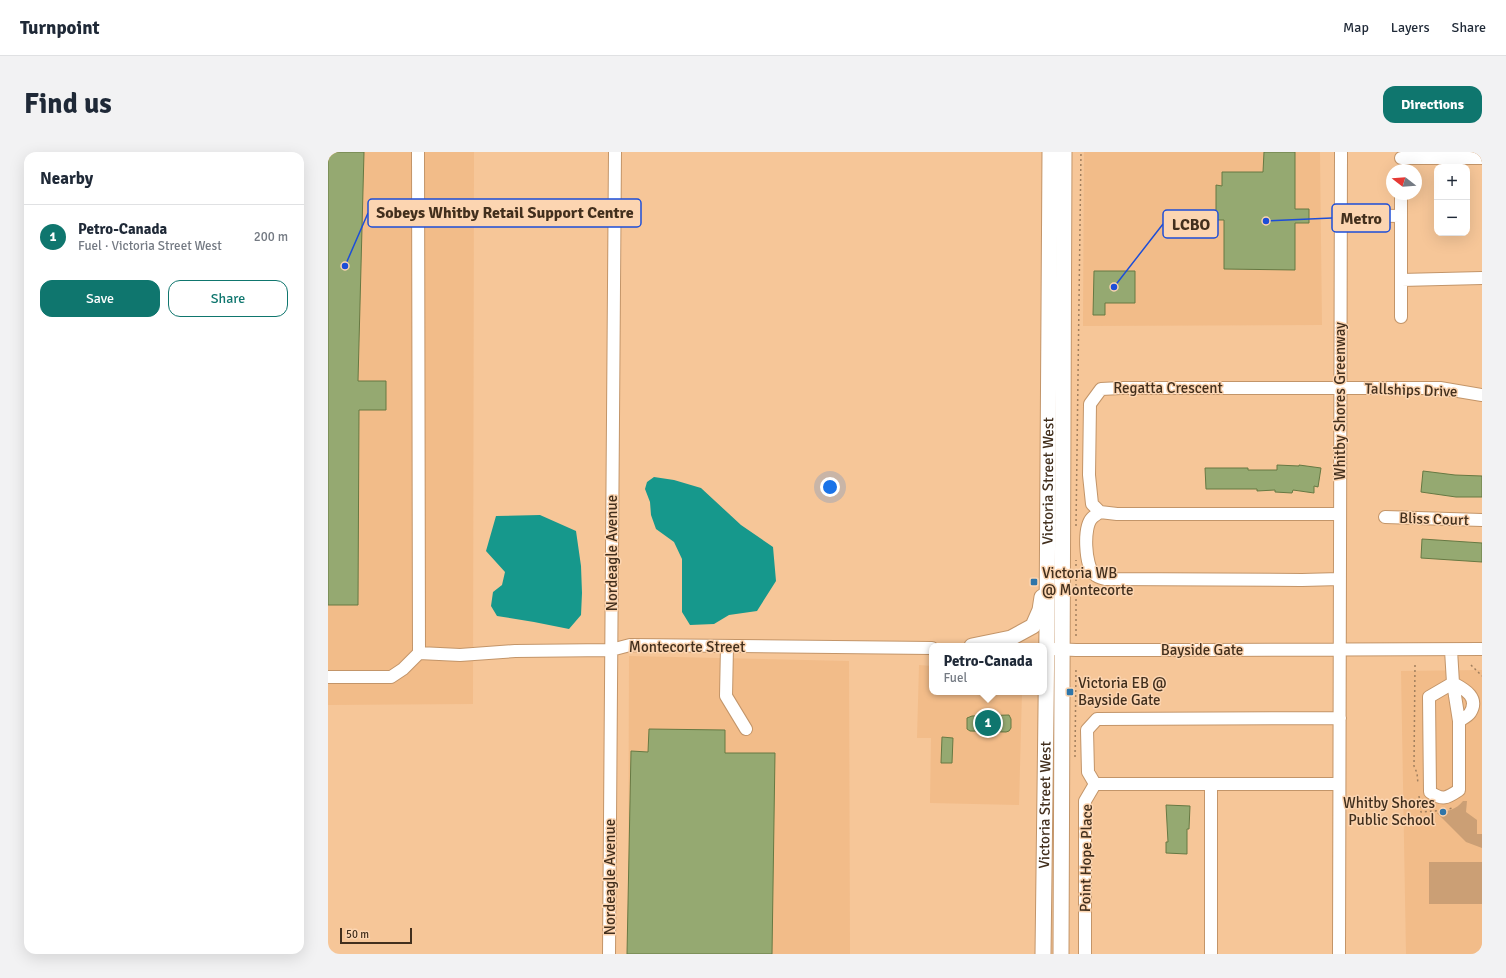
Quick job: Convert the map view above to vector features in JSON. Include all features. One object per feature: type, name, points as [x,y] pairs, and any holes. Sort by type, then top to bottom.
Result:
[{"type":"main road","name":"Victoria Street West","points":[[1045,643],[1048,551],[1050,152]]},
{"type":"main road","name":"Victoria Street West","points":[[1061,954],[1064,152]]},
{"type":"main road","points":[[987,643],[1011,638],[1033,626],[1040,610],[1048,551]]},
{"type":"main road","name":"Victoria Street West","points":[[1043,954],[1045,695]]},
{"type":"street","points":[[328,677],[391,677],[403,669],[419,653],[418,152]]},
{"type":"street","name":"Nordeagle Avenue","points":[[609,954],[615,152]]},
{"type":"street","name":"Whitby Shores Greenway","points":[[1339,954],[1341,649],[1339,514],[1341,152]]},
{"type":"street","points":[[1401,160],[1482,158]]},
{"type":"street","points":[[1401,200],[1401,317]]},
{"type":"street","points":[[1340,215],[1400,216]]},
{"type":"street","points":[[1401,280],[1482,278]]},
{"type":"street","name":"Tallships Drive","points":[[1340,388],[1440,388],[1482,395]]},
{"type":"street","name":"Regatta Crescent","points":[[1100,512],[1092,504],[1089,475],[1090,404],[1101,389],[1340,388]]},
{"type":"street","points":[[1339,514],[1117,514],[1100,512],[1091,518],[1088,529],[1086,555],[1089,568],[1095,576],[1105,579],[1340,579]]},
{"type":"street","name":"Bliss Court","points":[[1385,517],[1482,520]]},
{"type":"street","name":"Montecorte Street","points":[[419,653],[460,655],[515,651],[611,650],[630,645],[929,648]]},
{"type":"street","points":[[727,646],[726,696],[746,729]]},
{"type":"street","points":[[1047,649],[1063,649]]},
{"type":"street","name":"Bayside Gate","points":[[1063,649],[1341,649]]},
{"type":"street","points":[[1341,649],[1482,649]]},
{"type":"street","points":[[1451,650],[1453,683],[1459,721],[1459,790],[1447,798],[1438,797],[1430,792],[1429,698],[1453,683]]},
{"type":"street","points":[[1095,784],[1088,772],[1087,730],[1097,719],[1340,718]]},
{"type":"street","name":"Point Hope Place","points":[[1085,954],[1085,801],[1095,784],[1339,784]]},
{"type":"street","points":[[1211,785],[1211,954]]},
{"type":"path","points":[[1076,530],[1081,152]]},
{"type":"path","points":[[1076,560],[1076,636]]},
{"type":"path","points":[[1471,666],[1482,676]]},
{"type":"shaded area","points":[[328,152],[474,152],[473,704],[328,705]]},
{"type":"shaded area","points":[[1084,152],[1320,152],[1322,325],[1083,326]]},
{"type":"shaded area","points":[[629,656],[849,661],[850,954],[628,954]]},
{"type":"shaded area","points":[[919,665],[929,666],[929,695],[1022,695],[1019,805],[930,803],[931,738],[917,738]]},
{"type":"shaded area","name":"Whitby Shores Public School","points":[[1482,670],[1482,954],[1406,954],[1401,671]]},
{"type":"shaded area","points":[[1463,801],[1467,801],[1466,812],[1477,820],[1477,834],[1482,834],[1482,848],[1466,842],[1437,813],[1448,811]]},
{"type":"shaded area","points":[[1429,862],[1482,862],[1482,904],[1429,904]]},
{"type":"water","points":[[654,477],[674,480],[701,488],[741,525],[773,547],[776,581],[757,611],[729,615],[714,624],[690,625],[682,612],[682,559],[674,542],[656,529],[651,515],[650,502],[645,489],[647,482]]},
{"type":"water","points":[[540,515],[576,531],[581,566],[581,615],[569,629],[497,616],[491,606],[493,592],[502,585],[505,572],[486,551],[496,516]]},
{"type":"building","points":[[328,152],[364,152],[358,381],[386,381],[386,410],[359,410],[358,605],[328,605]]},
{"type":"building","points":[[1264,152],[1295,152],[1295,209],[1309,209],[1309,223],[1295,223],[1295,270],[1224,269],[1224,220],[1216,220],[1216,185],[1222,186],[1222,172],[1263,172]]},
{"type":"building","points":[[1094,271],[1135,271],[1135,303],[1105,303],[1105,315],[1093,315]]},
{"type":"building","points":[[1277,465],[1299,465],[1321,468],[1318,487],[1314,486],[1314,493],[1293,490],[1292,493],[1275,492],[1275,490],[1257,491],[1257,489],[1206,489],[1205,468],[1277,470]]},
{"type":"building","points":[[1423,471],[1455,475],[1482,476],[1482,497],[1456,497],[1421,492]]},
{"type":"building","points":[[1422,539],[1482,543],[1482,562],[1421,558]]},
{"type":"building","points":[[1009,715],[1011,719],[1011,728],[1006,732],[970,731],[967,729],[967,718],[972,716]]},
{"type":"building","points":[[649,729],[725,730],[725,753],[775,753],[772,954],[627,954],[631,751],[648,752]]},
{"type":"building","points":[[942,737],[953,738],[952,763],[941,763]]},
{"type":"building","points":[[1166,805],[1190,806],[1189,829],[1187,829],[1187,854],[1166,853],[1166,842],[1168,842]]},
{"type":"place","name":"Metro","points":[[1266,221]]},
{"type":"place","name":"Sobeys Whitby Retail Support Centre","points":[[345,266]]},
{"type":"place","name":"LCBO","points":[[1114,287]]},
{"type":"place","name":"Victoria WB @ Montecorte","points":[[1034,582]]},
{"type":"place","name":"Victoria EB @ Bayside Gate","points":[[1070,692]]},
{"type":"place","name":"Petro-Canada","points":[[988,723]]},
{"type":"place","name":"Whitby Shores Public School","points":[[1443,812]]}]
